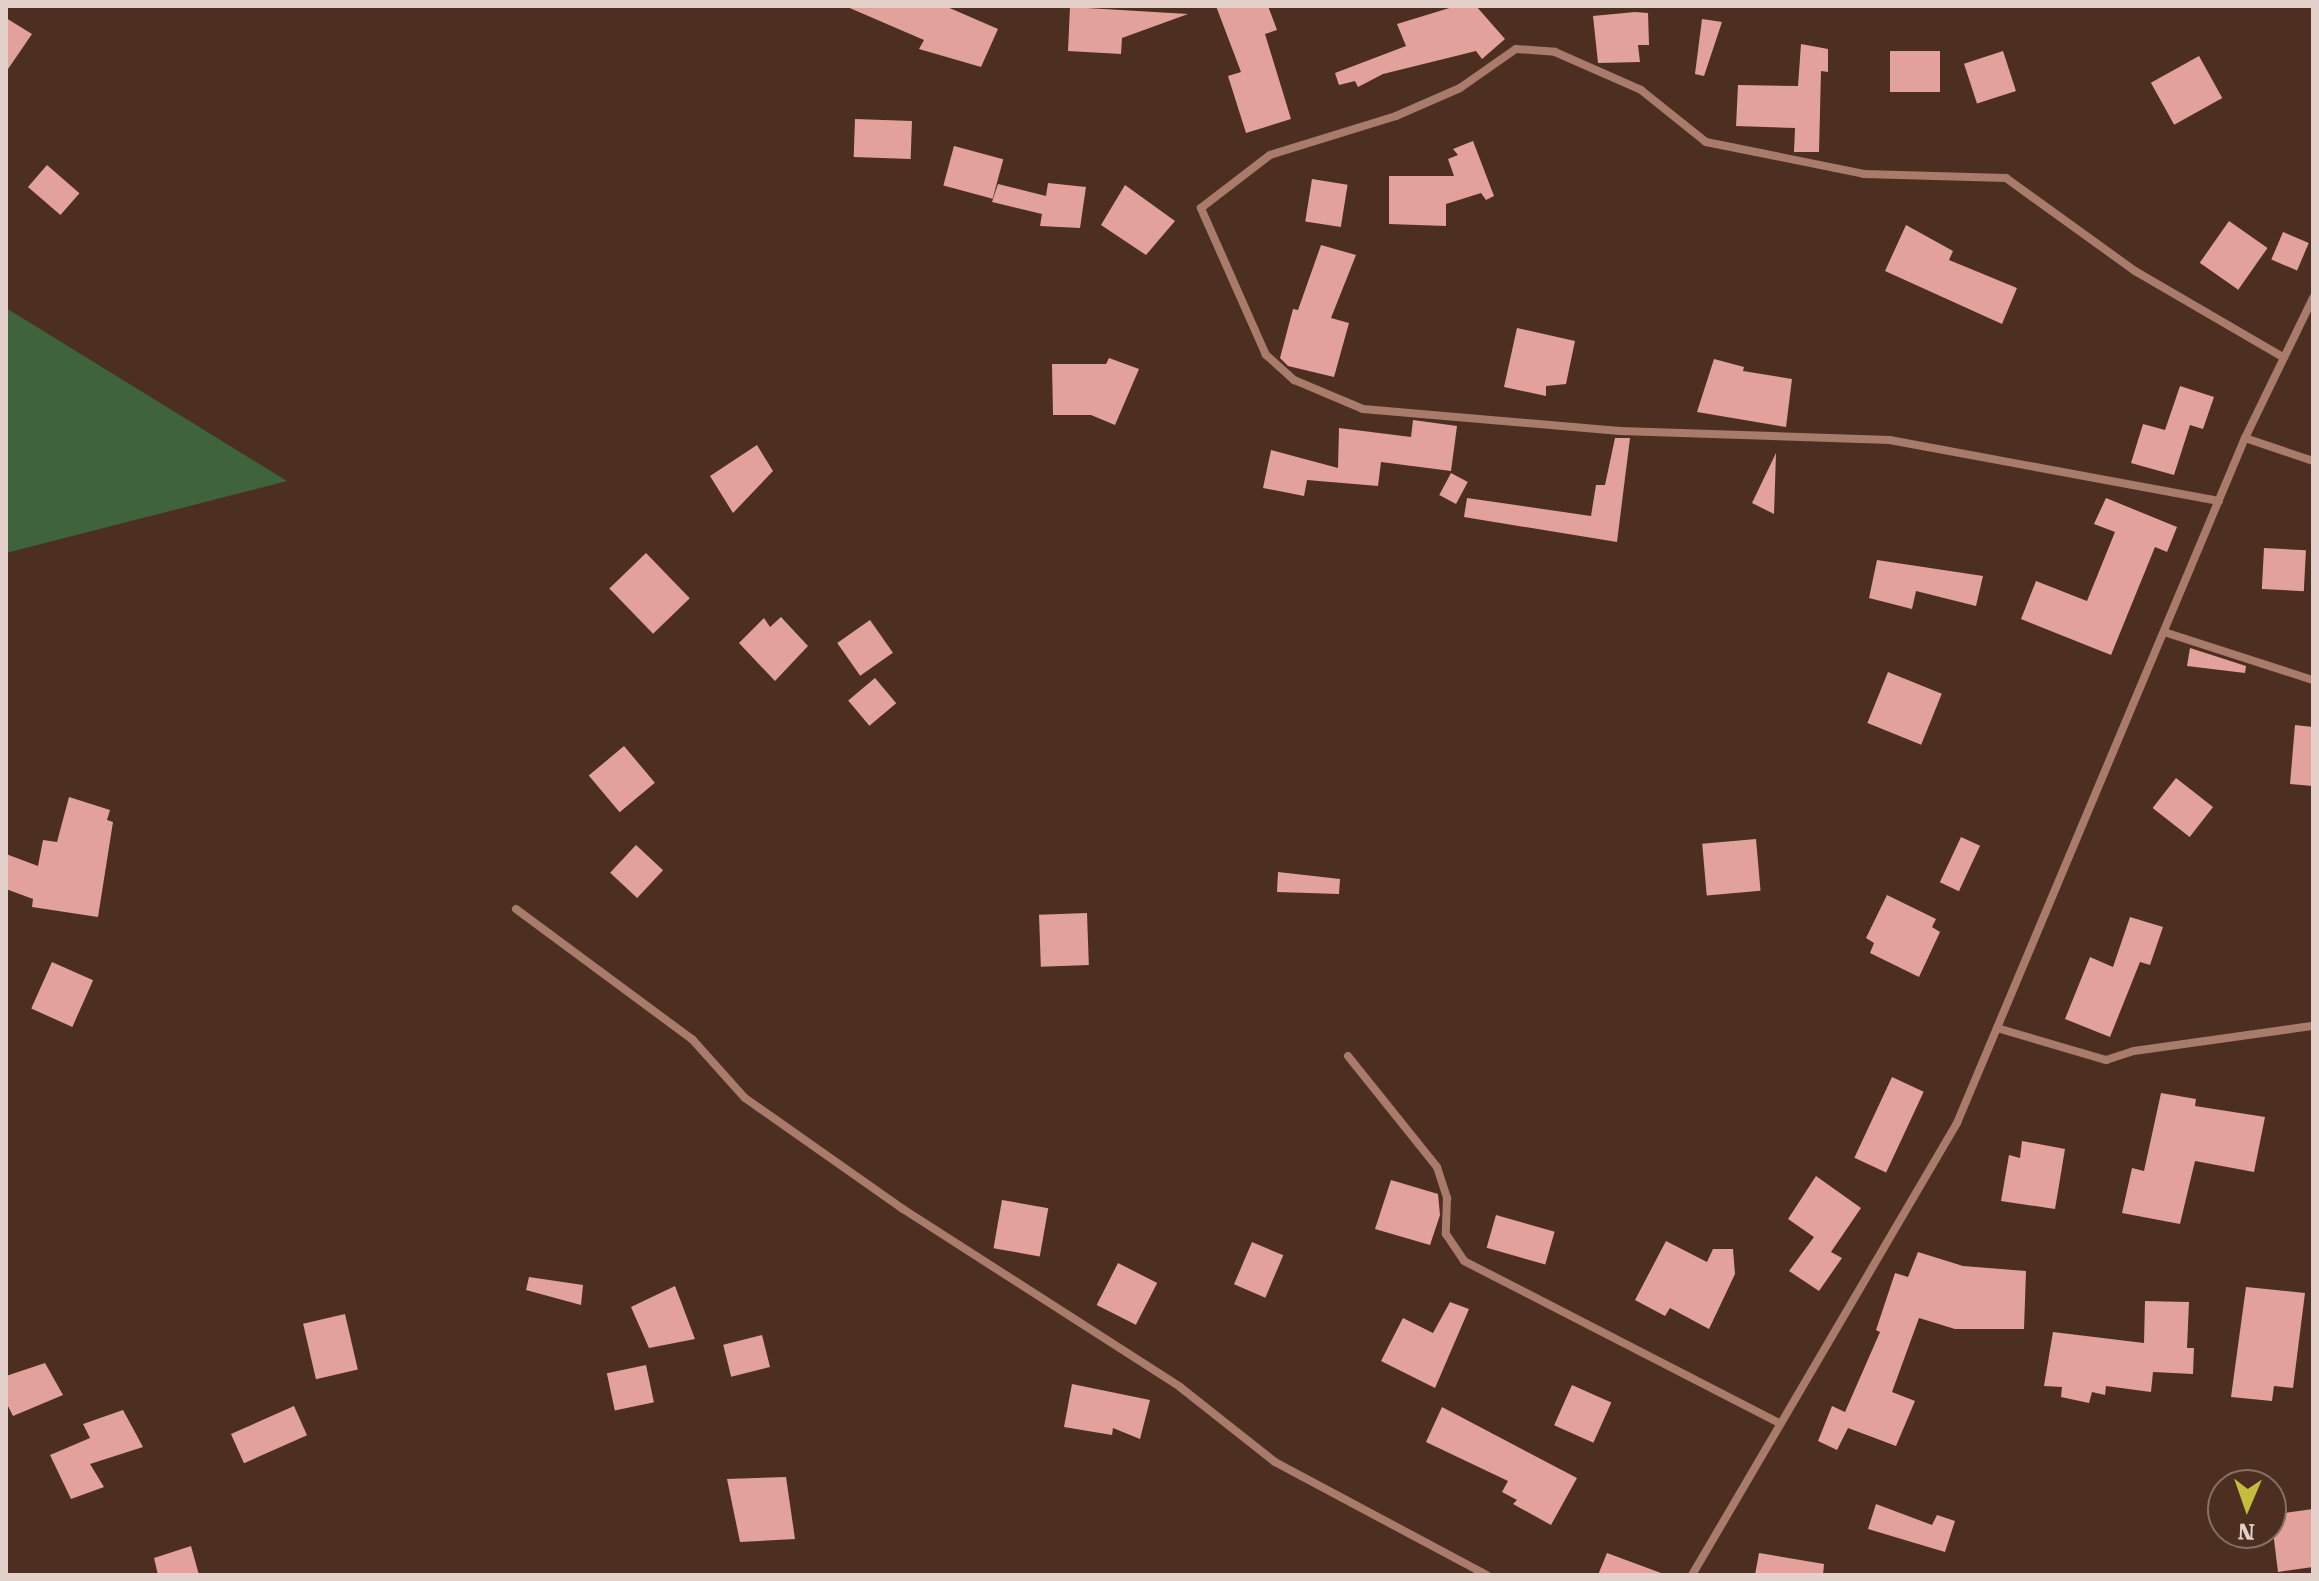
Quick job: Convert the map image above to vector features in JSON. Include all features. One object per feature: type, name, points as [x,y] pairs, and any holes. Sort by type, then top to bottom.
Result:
[{"type":"street","points":[[2219,501],[1890,440],[1620,431],[1363,409],[1294,380],[1266,355],[1201,208],[1270,155],[1396,116],[1460,88],[1516,49],[1555,52],[1641,90],[1706,142],[1864,174],[2006,178],[2135,271],[2281,356]]},
{"type":"street","points":[[1692,1575],[1957,1123],[2245,438],[2281,356],[2313,298]]},
{"type":"street","points":[[2245,438],[2313,461]]},
{"type":"street","points":[[2164,632],[2313,680]]},
{"type":"street","points":[[516,909],[692,1039],[745,1098],[903,1209],[1180,1387],[1275,1462],[1487,1575]]},
{"type":"street","points":[[1997,1028],[2106,1060],[2134,1051],[2313,1026]]},
{"type":"street","points":[[1348,1056],[1437,1167],[1447,1198],[1446,1234],[1464,1261],[1781,1424]]},
{"type":"green space","points":[[6,308],[287,481],[6,553]]},
{"type":"building","points":[[845,6],[945,6],[998,29],[981,67],[919,49],[924,40]]},
{"type":"building","points":[[1216,6],[1268,6],[1277,30],[1265,34],[1291,119],[1246,133],[1228,76],[1241,72]]},
{"type":"building","points":[[1456,6],[1476,6],[1505,39],[1482,59],[1476,51],[1383,74],[1358,87],[1355,81],[1339,85],[1335,73],[1406,46],[1397,24]]},
{"type":"building","points":[[1070,7],[1188,14],[1122,38],[1121,54],[1068,51]]},
{"type":"building","points":[[1648,13],[1649,45],[1638,45],[1640,62],[1598,63],[1593,16]]},
{"type":"building","points":[[6,18],[32,34],[6,72]]},
{"type":"building","points":[[1702,19],[1722,22],[1704,76],[1695,74]]},
{"type":"building","points":[[1801,44],[1828,49],[1828,72],[1821,71],[1819,152],[1794,152],[1795,128],[1736,126],[1738,85],[1798,86]]},
{"type":"building","points":[[1890,51],[1940,51],[1940,92],[1890,92]]},
{"type":"building","points":[[2003,51],[2016,91],[1977,104],[1964,64]]},
{"type":"building","points":[[2199,56],[2222,98],[2174,125],[2151,83]]},
{"type":"building","points":[[855,119],[912,121],[911,159],[854,157]]},
{"type":"building","points":[[1473,141],[1494,196],[1486,200],[1481,193],[1446,204],[1446,226],[1389,224],[1389,176],[1454,176],[1448,159],[1458,155],[1453,149]]},
{"type":"building","points":[[954,146],[1003,159],[993,199],[943,186]]},
{"type":"building","points":[[47,165],[79,193],[60,215],[28,187]]},
{"type":"building","points":[[1312,179],[1348,185],[1341,227],[1305,221]]},
{"type":"building","points":[[1048,183],[1086,187],[1080,228],[1040,226],[1042,214],[992,202],[998,184],[1046,196]]},
{"type":"building","points":[[1125,185],[1175,221],[1146,255],[1101,225]]},
{"type":"building","points":[[2229,221],[2268,248],[2238,290],[2200,263]]},
{"type":"building","points":[[1906,225],[1953,251],[1949,260],[2017,288],[2002,324],[1885,271]]},
{"type":"building","points":[[2283,232],[2309,243],[2297,271],[2271,260]]},
{"type":"building","points":[[1321,245],[1356,255],[1331,318],[1349,323],[1334,377],[1288,366],[1280,358],[1293,309],[1298,310]]},
{"type":"building","points":[[1517,328],[1575,341],[1566,384],[1546,386],[1546,396],[1504,387]]},
{"type":"building","points":[[1109,358],[1139,369],[1115,425],[1091,415],[1053,415],[1052,364],[1106,364]]},
{"type":"building","points":[[1714,359],[1744,367],[1743,371],[1792,379],[1786,427],[1697,412]]},
{"type":"building","points":[[2180,386],[2214,397],[2203,429],[2190,425],[2174,475],[2131,463],[2143,424],[2165,430]]},
{"type":"building","points":[[1413,420],[1457,426],[1451,471],[1381,462],[1378,486],[1307,480],[1304,496],[1263,488],[1271,450],[1338,468],[1339,428],[1411,437]]},
{"type":"building","points":[[1615,438],[1630,438],[1617,542],[1464,517],[1467,498],[1591,516],[1596,485],[1605,485]]},
{"type":"building","points":[[757,445],[773,471],[733,513],[710,476]]},
{"type":"building","points":[[1776,453],[1774,514],[1752,503]]},
{"type":"building","points":[[1451,473],[1468,482],[1456,504],[1439,495]]},
{"type":"building","points":[[2106,498],[2177,527],[2167,552],[2155,547],[2111,655],[2021,619],[2036,581],[2087,601],[2115,532],[2094,524]]},
{"type":"building","points":[[2264,548],[2306,550],[2304,591],[2262,589]]},
{"type":"building","points":[[646,553],[690,598],[653,634],[609,588]]},
{"type":"building","points":[[1877,560],[1983,576],[1976,606],[1916,591],[1912,609],[1869,598]]},
{"type":"building","points":[[781,617],[808,646],[775,681],[739,643],[764,618],[770,627]]},
{"type":"building","points":[[870,620],[893,653],[860,676],[837,643]]},
{"type":"building","points":[[2190,648],[2246,666],[2245,673],[2187,666]]},
{"type":"building","points":[[1888,672],[1942,694],[1921,745],[1867,723]]},
{"type":"building","points":[[875,678],[896,703],[869,726],[848,700]]},
{"type":"building","points":[[2295,725],[2313,727],[2313,786],[2290,784]]},
{"type":"building","points":[[624,746],[655,783],[620,812],[589,776]]},
{"type":"building","points":[[2176,778],[2213,807],[2190,837],[2153,808]]},
{"type":"building","points":[[69,797],[110,810],[107,820],[113,822],[98,917],[32,907],[33,899],[6,889],[6,854],[38,866],[43,840],[57,842]]},
{"type":"building","points":[[1961,837],[1980,846],[1959,891],[1940,882]]},
{"type":"building","points":[[1756,839],[1761,891],[1707,896],[1702,844]]},
{"type":"building","points":[[636,845],[663,870],[637,898],[610,873]]},
{"type":"building","points":[[1278,872],[1340,879],[1339,894],[1277,892]]},
{"type":"building","points":[[1887,895],[1936,919],[1932,927],[1940,932],[1919,977],[1870,953],[1874,943],[1866,938]]},
{"type":"building","points":[[1087,913],[1089,965],[1041,967],[1039,915]]},
{"type":"building","points":[[2130,917],[2163,927],[2150,965],[2140,962],[2110,1037],[2065,1019],[2090,957],[2113,967]]},
{"type":"building","points":[[52,962],[93,980],[72,1027],[31,1009]]},
{"type":"building","points":[[1892,1077],[1924,1092],[1886,1172],[1854,1158]]},
{"type":"building","points":[[2161,1093],[2196,1099],[2195,1106],[2265,1117],[2254,1172],[2195,1161],[2180,1224],[2122,1213],[2132,1168],[2144,1171]]},
{"type":"building","points":[[2022,1141],[2065,1149],[2055,1209],[2001,1201],[2009,1155],[2020,1158]]},
{"type":"building","points":[[1816,1176],[1861,1208],[1831,1252],[1842,1258],[1819,1291],[1789,1271],[1814,1237],[1788,1219]]},
{"type":"building","points":[[1391,1180],[1438,1194],[1440,1215],[1430,1245],[1375,1229]]},
{"type":"building","points":[[1002,1200],[1048,1208],[1040,1256],[993,1248]]},
{"type":"building","points":[[1496,1215],[1555,1232],[1545,1264],[1487,1248]]},
{"type":"building","points":[[1666,1241],[1707,1262],[1713,1249],[1733,1249],[1735,1274],[1709,1329],[1670,1308],[1665,1316],[1635,1300]]},
{"type":"building","points":[[1252,1242],[1283,1255],[1265,1298],[1234,1284]]},
{"type":"building","points":[[1918,1252],[1963,1266],[2026,1271],[2024,1329],[1955,1329],[1919,1318],[1892,1392],[1915,1401],[1896,1446],[1848,1428],[1837,1450],[1818,1441],[1832,1406],[1845,1412],[1880,1332],[1876,1330],[1895,1273],[1908,1277]]},
{"type":"building","points":[[1118,1263],[1157,1283],[1136,1325],[1097,1305]]},
{"type":"building","points":[[529,1277],[583,1285],[581,1305],[526,1290]]},
{"type":"building","points":[[675,1286],[695,1339],[649,1348],[631,1307]]},
{"type":"building","points":[[2246,1287],[2305,1293],[2293,1388],[2274,1386],[2272,1401],[2231,1397]]},
{"type":"building","points":[[2145,1301],[2189,1302],[2187,1348],[2194,1348],[2193,1374],[2153,1372],[2151,1392],[2106,1386],[2105,1395],[2092,1392],[2089,1403],[2061,1397],[2062,1387],[2044,1386],[2053,1332],[2144,1343]]},
{"type":"building","points":[[1450,1302],[1469,1309],[1435,1388],[1381,1361],[1403,1318],[1433,1333]]},
{"type":"building","points":[[345,1314],[358,1370],[316,1379],[303,1324]]},
{"type":"building","points":[[762,1335],[770,1367],[731,1377],[723,1345]]},
{"type":"building","points":[[45,1363],[63,1395],[13,1416],[6,1402],[6,1376]]},
{"type":"building","points":[[646,1365],[654,1402],[615,1410],[607,1373]]},
{"type":"building","points":[[1072,1384],[1150,1400],[1140,1439],[1113,1428],[1112,1435],[1064,1427]]},
{"type":"building","points":[[1572,1385],[1611,1402],[1593,1443],[1554,1425]]},
{"type":"building","points":[[294,1406],[307,1435],[244,1463],[231,1434]]},
{"type":"building","points":[[1442,1407],[1577,1478],[1551,1525],[1513,1504],[1517,1500],[1502,1492],[1508,1481],[1426,1442]]},
{"type":"building","points":[[123,1410],[143,1447],[90,1464],[104,1487],[71,1499],[50,1455],[90,1438],[83,1424]]},
{"type":"building","points":[[786,1477],[795,1539],[740,1542],[727,1479]]},
{"type":"building","points":[[1876,1504],[1932,1525],[1937,1515],[1955,1521],[1945,1552],[1868,1529]]},
{"type":"building","points":[[2313,1509],[2313,1567],[2278,1572],[2275,1549],[2287,1549],[2287,1513]]},
{"type":"building","points":[[191,1546],[199,1575],[158,1575],[154,1558]]},
{"type":"building","points":[[1607,1553],[1661,1573],[1661,1575],[1598,1575]]},
{"type":"building","points":[[1759,1553],[1824,1564],[1823,1575],[1755,1575]]}]
